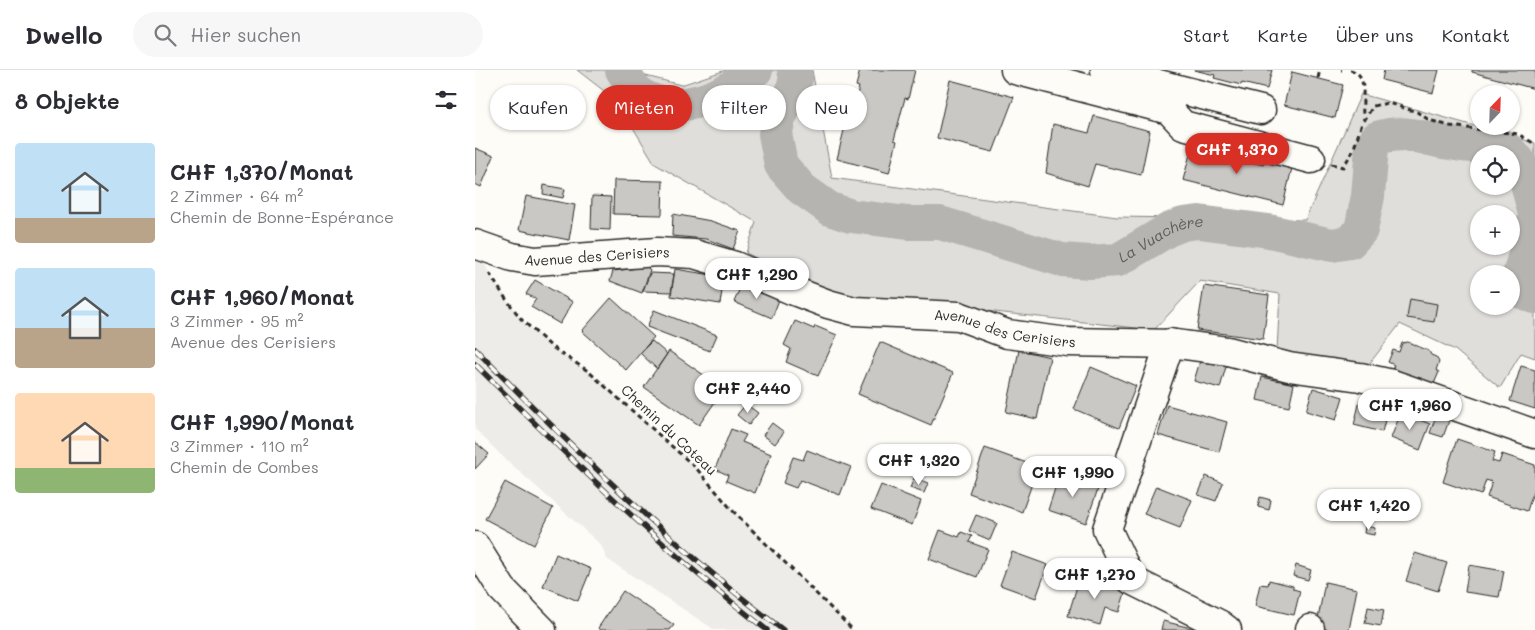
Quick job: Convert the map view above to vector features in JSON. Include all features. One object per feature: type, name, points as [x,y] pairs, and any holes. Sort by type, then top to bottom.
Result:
[{"type":"street","points":[[1015,70],[1171,99],[1261,110]]},
{"type":"street","points":[[1105,70],[1171,99],[1183,125],[1311,159]]},
{"type":"street","name":"Avenue des Cerisiers","points":[[475,244],[512,257],[535,261],[657,252],[695,254],[735,266],[828,304],[854,311],[959,316],[1007,334],[1068,342],[1170,344],[1228,351],[1289,367],[1377,380],[1392,384],[1535,434]]},
{"type":"street","points":[[1170,344],[1107,529],[1131,580],[1219,624],[1227,630]]},
{"type":"street","points":[[475,546],[502,589],[542,630]]},
{"type":"path","points":[[1318,78],[1320,70]]},
{"type":"path","points":[[1350,70],[1357,72],[1361,78],[1364,120]]},
{"type":"path","points":[[1311,159],[1343,167],[1353,151],[1361,126],[1373,106],[1388,104],[1417,112],[1429,120],[1450,126],[1518,134],[1535,144]]},
{"type":"path","name":"Chemin du Coteau","points":[[489,272],[505,299],[522,320],[552,347],[588,371],[696,468],[733,511],[853,630]]},
{"type":"shaded area","points":[[577,70],[629,70],[681,85],[596,85]]},
{"type":"shaded area","points":[[726,70],[812,70],[815,85],[796,85],[796,130],[823,130],[832,178],[1117,217],[1305,220],[1361,94],[1470,125],[1470,135],[1507,135],[1535,143],[1535,358],[1521,353],[1500,388],[1455,350],[1400,324],[1366,368],[1277,350],[1280,294],[1200,281],[1154,330],[827,293],[746,253],[756,222],[655,164],[634,130],[692,130],[692,85],[681,85]]},
{"type":"shaded area","points":[[475,244],[489,273],[522,320],[552,347],[588,371],[696,468],[733,511],[853,630],[715,630],[607,559],[601,545],[475,429]]},
{"type":"building","points":[[860,70],[915,70],[908,99],[905,98],[894,140],[897,141],[889,173],[837,159],[844,130],[867,130],[867,85],[856,85]]},
{"type":"building","points":[[1194,70],[1272,70],[1267,89],[1214,78],[1215,75]]},
{"type":"building","points":[[1384,70],[1439,70],[1433,93],[1382,80]]},
{"type":"building","points":[[1472,70],[1535,70],[1535,89],[1472,72]]},
{"type":"building","points":[[1292,72],[1343,85],[1335,118],[1284,105]]},
{"type":"building","points":[[950,80],[1014,97],[993,152],[937,138]]},
{"type":"building","points":[[1094,116],[1150,131],[1141,175],[1095,164],[1088,186],[1046,173],[1053,124],[1089,133]]},
{"type":"building","points":[[1193,143],[1223,150],[1222,155],[1263,165],[1264,161],[1292,168],[1283,205],[1183,180]]},
{"type":"building","points":[[475,148],[494,156],[481,187],[475,184]]},
{"type":"building","points":[[614,180],[663,181],[662,215],[613,214]]},
{"type":"building","points":[[544,185],[565,189],[563,198],[543,194]]},
{"type":"building","points":[[526,196],[575,205],[569,240],[519,230]]},
{"type":"building","points":[[592,196],[611,197],[610,230],[591,229]]},
{"type":"building","points":[[673,214],[711,221],[740,231],[733,249],[706,239],[672,236]]},
{"type":"building","points":[[647,267],[650,270],[642,293],[610,281],[613,271]]},
{"type":"building","points":[[675,269],[724,277],[720,304],[671,296]]},
{"type":"building","points":[[650,273],[674,274],[671,292],[643,291]]},
{"type":"building","points":[[535,280],[573,302],[560,324],[531,307],[536,299],[526,294]]},
{"type":"building","points":[[743,281],[780,297],[772,318],[734,302]]},
{"type":"building","points":[[1204,286],[1269,295],[1263,339],[1197,330]]},
{"type":"building","points":[[611,298],[654,337],[626,370],[582,331]]},
{"type":"building","points":[[1410,299],[1437,304],[1434,322],[1407,318]]},
{"type":"building","points":[[654,310],[717,335],[710,351],[647,327]]},
{"type":"building","points":[[795,321],[814,329],[815,326],[837,335],[818,376],[786,362],[791,349],[784,345]]},
{"type":"building","points":[[652,341],[667,354],[657,369],[640,353]]},
{"type":"building","points":[[880,342],[953,373],[931,425],[858,394]]},
{"type":"building","points":[[1408,342],[1429,351],[1439,362],[1436,370],[1439,372],[1431,391],[1390,375],[1394,365],[1388,362],[1393,350],[1399,352],[1402,343]]},
{"type":"building","points":[[1019,350],[1050,357],[1037,419],[1006,412]]},
{"type":"building","points":[[1210,350],[1229,356],[1220,388],[1194,381],[1200,361],[1207,363]]},
{"type":"building","points":[[669,351],[724,389],[699,425],[644,387]]},
{"type":"building","points":[[1521,366],[1535,370],[1535,409],[1510,401]]},
{"type":"building","points":[[1091,367],[1136,386],[1119,428],[1074,409]]},
{"type":"building","points":[[1262,377],[1294,384],[1289,407],[1257,400]]},
{"type":"building","points":[[1313,388],[1343,397],[1336,420],[1306,411]]},
{"type":"building","points":[[1393,392],[1404,396],[1398,414],[1388,410]]},
{"type":"building","points":[[1360,400],[1388,408],[1382,432],[1354,425]]},
{"type":"building","points":[[746,404],[758,413],[749,425],[737,415]]},
{"type":"building","points":[[1167,405],[1227,422],[1219,452],[1158,435]]},
{"type":"building","points":[[1438,410],[1451,415],[1443,437],[1430,433]]},
{"type":"building","points":[[1401,412],[1430,424],[1420,450],[1391,438]]},
{"type":"building","points":[[772,423],[784,432],[775,444],[763,435]]},
{"type":"building","points":[[731,429],[746,435],[742,442],[771,454],[755,493],[726,481],[728,475],[715,469]]},
{"type":"building","points":[[1457,439],[1495,452],[1492,461],[1499,463],[1502,454],[1535,465],[1535,486],[1527,511],[1487,497],[1492,482],[1486,480],[1481,495],[1443,482]]},
{"type":"building","points":[[475,442],[489,454],[475,469]]},
{"type":"building","points":[[985,448],[1038,467],[1022,512],[969,493]]},
{"type":"building","points":[[807,450],[851,467],[840,495],[800,480],[796,488],[783,483],[793,457],[803,460]]},
{"type":"building","points":[[1060,473],[1099,486],[1086,523],[1048,510]]},
{"type":"building","points":[[1206,476],[1223,483],[1216,501],[1198,495]]},
{"type":"building","points":[[914,478],[928,483],[924,493],[910,488]]},
{"type":"building","points":[[505,482],[553,508],[534,545],[485,519]]},
{"type":"building","points":[[881,485],[921,501],[912,525],[871,509]]},
{"type":"building","points":[[1156,486],[1192,500],[1180,528],[1144,514]]},
{"type":"building","points":[[1260,497],[1271,500],[1269,510],[1258,507]]},
{"type":"building","points":[[976,515],[997,523],[990,540],[969,531]]},
{"type":"building","points":[[1365,526],[1375,528],[1374,535],[1364,533]]},
{"type":"building","points":[[940,530],[959,537],[961,532],[972,536],[969,542],[988,549],[977,577],[929,559]]},
{"type":"building","points":[[1012,552],[1048,565],[1036,598],[1000,585]]},
{"type":"building","points":[[1415,553],[1447,563],[1438,591],[1406,581]]},
{"type":"building","points":[[556,554],[591,569],[578,601],[543,586]]},
{"type":"building","points":[[1296,565],[1311,570],[1308,580],[1293,576]]},
{"type":"building","points":[[1469,565],[1504,571],[1499,597],[1465,592]]},
{"type":"building","points":[[1080,576],[1126,590],[1119,612],[1105,608],[1100,625],[1068,616]]},
{"type":"building","points":[[1269,580],[1293,586],[1293,589],[1300,591],[1294,615],[1255,606],[1260,584],[1268,585]]},
{"type":"building","points":[[1325,582],[1357,589],[1349,630],[1316,629]]},
{"type":"building","points":[[623,591],[674,625],[670,630],[601,630],[598,628]]},
{"type":"building","points":[[1368,607],[1384,610],[1381,626],[1365,623]]},
{"type":"building","points":[[1163,621],[1199,630],[1161,630]]},
{"type":"waterway","name":"La Vuachère","points":[[622,70],[639,94],[655,101],[672,104],[698,102],[710,98],[734,86],[756,70]]},
{"type":"waterway","name":"La Vuachère","points":[[794,70],[796,78],[791,96],[780,116],[775,134],[781,165],[802,189],[830,209],[851,216],[908,223],[940,223],[1062,260],[1090,262],[1118,260],[1168,230],[1183,224],[1199,222],[1269,231],[1332,245],[1350,242],[1361,230],[1368,196],[1372,147],[1377,138],[1397,134],[1464,145],[1505,147],[1523,168],[1535,214]]},
{"type":"waterway","name":"La Vuachère","points":[[1535,218],[1518,279],[1519,291],[1535,297]]},
{"type":"railway","points":[[475,349],[624,495],[702,565],[783,630]]},
{"type":"railway","points":[[475,364],[581,468],[653,535],[767,630]]}]
